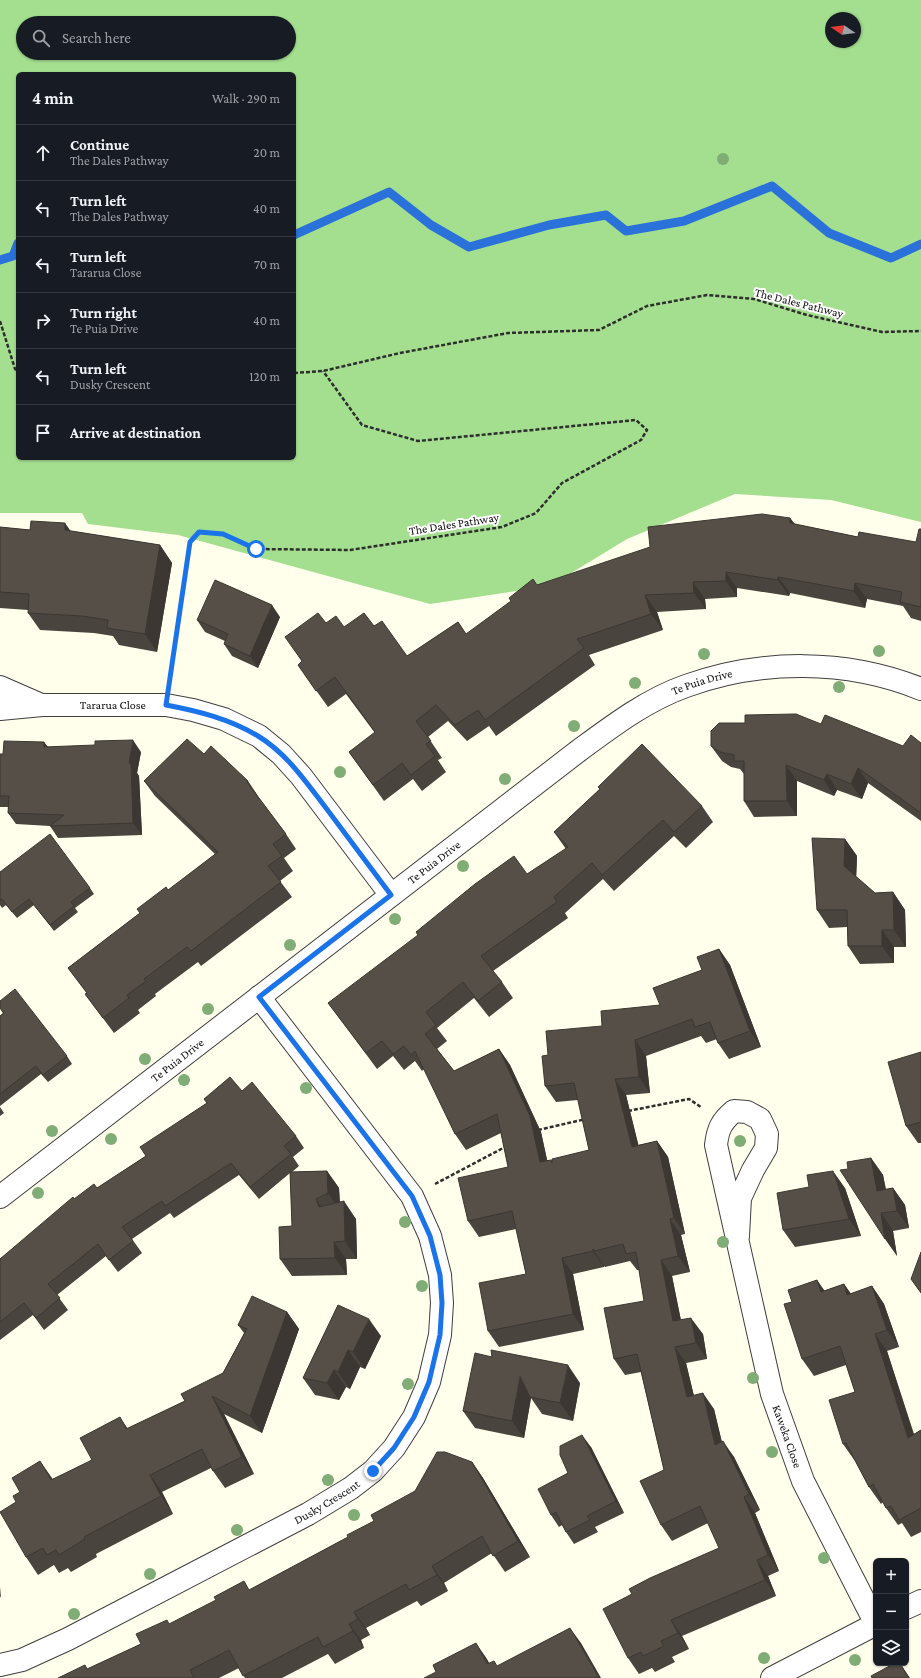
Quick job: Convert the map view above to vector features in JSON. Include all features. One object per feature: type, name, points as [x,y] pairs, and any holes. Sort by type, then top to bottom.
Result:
[{"type":"street","name":"Te Puia Drive","points":[[0,1197],[619,721],[653,702],[685,686],[738,671],[779,667],[820,666],[864,672],[905,682],[921,689]]},
{"type":"street","name":"Tararua Close","points":[[0,687],[42,705]]},
{"type":"street","name":"Tararua Close","points":[[0,709],[42,705],[166,705],[193,710],[224,719],[259,736],[281,754],[301,776],[391,895]]},
{"type":"street","name":"Dusky Crescent","points":[[0,1665],[22,1660],[68,1639],[308,1514],[351,1488],[373,1471],[394,1448],[414,1417],[429,1382],[440,1335],[442,1303],[440,1275],[430,1236],[412,1196],[259,997]]},
{"type":"street","name":"Kaweka Close","points":[[738,1236],[740,1198],[753,1170],[766,1148],[767,1134],[760,1119],[747,1112],[734,1111],[723,1120],[718,1130],[716,1145],[775,1402],[803,1481],[873,1618]]},
{"type":"street","points":[[909,1606],[921,1600]]},
{"type":"street","points":[[772,1678],[873,1626]]},
{"type":"path","name":"The Dales Pathway","points":[[296,373],[323,371],[400,353],[508,333],[598,330],[647,306],[707,295],[754,299],[807,315],[882,332],[921,331]]},
{"type":"path","points":[[0,321],[16,370]]},
{"type":"path","name":"The Dales Pathway","points":[[166,705],[190,542],[199,532],[223,534],[256,549],[350,550],[502,527],[536,513],[562,483],[641,440],[646,430],[636,420],[418,441],[362,425],[323,371]]},
{"type":"path","points":[[627,1111],[689,1099],[723,1120]]},
{"type":"path","points":[[536,1131],[543,1128],[589,1118]]},
{"type":"path","points":[[412,1196],[508,1146]]},
{"type":"green space","points":[[0,0],[921,0],[921,522],[831,500],[735,494],[627,539],[550,586],[430,604],[178,535],[88,524],[82,513],[0,513]]},
{"type":"building","points":[[762,514],[790,518],[790,523],[858,537],[859,532],[916,542],[919,529],[921,529],[921,607],[900,602],[902,592],[855,583],[854,591],[778,577],[778,580],[726,572],[726,581],[693,582],[694,593],[645,595],[651,614],[577,639],[584,648],[485,720],[478,710],[455,725],[436,705],[416,721],[431,741],[426,744],[435,756],[411,775],[402,763],[373,785],[349,752],[375,732],[335,677],[316,691],[298,665],[302,661],[285,637],[318,613],[326,623],[336,616],[344,627],[364,613],[374,626],[382,621],[407,656],[458,622],[466,634],[511,601],[509,598],[533,579],[537,585],[650,547],[648,527]]},
{"type":"building","points":[[31,521],[65,523],[65,530],[160,545],[145,634],[107,628],[108,620],[82,616],[28,613],[29,594],[0,592],[0,527],[30,530]]},
{"type":"building","points":[[215,580],[272,605],[250,656],[224,644],[228,634],[197,620]]},
{"type":"building","points":[[796,714],[821,724],[825,715],[903,746],[911,735],[921,743],[921,813],[858,768],[851,784],[827,774],[824,780],[786,765],[787,801],[744,801],[744,761],[734,761],[734,755],[720,752],[711,746],[711,731],[719,723],[745,723],[745,715]]},
{"type":"building","points":[[187,739],[204,754],[211,746],[248,781],[247,782],[286,834],[273,844],[282,856],[268,866],[281,882],[191,951],[187,947],[144,979],[146,981],[127,995],[129,998],[103,1018],[85,994],[87,993],[68,968],[140,913],[137,909],[166,887],[168,890],[218,852],[144,781]]},
{"type":"building","points":[[133,740],[129,763],[131,764],[133,823],[50,826],[64,815],[8,813],[9,796],[0,796],[0,754],[3,754],[4,741],[44,742],[44,747],[95,745],[95,741]]},
{"type":"building","points":[[642,744],[702,806],[674,832],[663,820],[602,875],[592,863],[554,897],[557,902],[481,956],[502,982],[478,1001],[463,982],[426,1012],[436,1025],[425,1034],[454,1071],[499,1049],[530,1116],[540,1162],[551,1160],[552,1163],[552,1159],[589,1150],[574,1083],[545,1086],[542,1056],[548,1055],[546,1031],[602,1026],[601,1011],[660,1005],[653,988],[702,970],[697,957],[719,949],[750,1031],[718,1043],[710,1022],[695,1027],[692,1019],[635,1040],[639,1077],[615,1079],[632,1147],[657,1141],[674,1218],[670,1219],[678,1256],[661,1260],[673,1321],[691,1318],[696,1343],[675,1347],[687,1397],[703,1393],[715,1445],[723,1441],[749,1494],[744,1497],[768,1555],[757,1560],[765,1580],[671,1620],[678,1633],[661,1641],[664,1646],[643,1656],[641,1652],[628,1658],[603,1609],[632,1594],[629,1589],[650,1578],[719,1548],[700,1506],[661,1525],[640,1481],[664,1470],[637,1354],[614,1359],[604,1308],[644,1301],[636,1252],[626,1254],[623,1244],[594,1251],[593,1249],[593,1251],[562,1258],[573,1314],[488,1331],[479,1283],[526,1274],[512,1211],[468,1221],[458,1178],[508,1167],[497,1114],[455,1134],[415,1051],[411,1055],[404,1046],[393,1054],[382,1041],[366,1053],[328,1003],[418,935],[416,932],[475,884],[514,856],[527,874],[568,847],[554,832],[600,789],[598,787]]},
{"type":"building","points":[[50,834],[90,888],[71,902],[74,906],[50,925],[29,899],[12,912],[2,899],[0,900],[0,872]]},
{"type":"building","points":[[812,838],[845,839],[844,866],[875,893],[893,892],[894,930],[882,930],[882,946],[848,946],[847,910],[817,910]]},
{"type":"building","points":[[15,989],[67,1056],[43,1075],[36,1066],[0,1094],[0,1016],[4,1013],[0,1008],[0,1001]]},
{"type":"building","points":[[921,1052],[921,1122],[906,1126],[888,1062]]},
{"type":"building","points":[[230,1077],[242,1091],[252,1082],[296,1136],[284,1146],[291,1154],[250,1187],[231,1163],[165,1206],[162,1201],[122,1227],[133,1241],[109,1260],[98,1244],[48,1284],[60,1298],[36,1318],[24,1303],[0,1322],[0,1259],[73,1197],[74,1199],[94,1184],[97,1188],[146,1156],[140,1147],[207,1103],[204,1099]]},
{"type":"building","points":[[871,1158],[877,1191],[893,1188],[897,1211],[881,1213],[885,1239],[840,1170],[848,1169],[847,1162]]},
{"type":"building","points":[[327,1171],[328,1193],[316,1199],[319,1207],[344,1201],[345,1241],[334,1242],[335,1258],[280,1259],[279,1227],[292,1226],[290,1172]]},
{"type":"building","points":[[833,1171],[849,1219],[783,1230],[777,1193],[809,1187],[807,1175]]},
{"type":"building","points":[[921,1252],[921,1293],[911,1279]]},
{"type":"building","points":[[817,1280],[821,1292],[844,1284],[847,1295],[872,1286],[887,1330],[875,1334],[908,1438],[921,1430],[921,1508],[899,1520],[891,1506],[886,1508],[873,1484],[869,1487],[846,1443],[843,1444],[829,1400],[855,1392],[840,1346],[802,1359],[784,1304],[792,1302],[788,1290]]},
{"type":"building","points":[[252,1296],[287,1312],[250,1416],[212,1396],[242,1457],[213,1471],[202,1449],[150,1475],[161,1496],[84,1537],[85,1539],[59,1555],[56,1550],[47,1555],[43,1548],[26,1557],[0,1512],[16,1502],[13,1496],[20,1492],[12,1478],[40,1461],[51,1480],[92,1460],[80,1438],[120,1417],[126,1429],[185,1401],[181,1394],[223,1373],[247,1329],[238,1325]]},
{"type":"building","points":[[338,1305],[369,1319],[353,1352],[348,1350],[338,1372],[334,1370],[327,1383],[303,1378]]},
{"type":"building","points":[[491,1350],[568,1365],[560,1403],[530,1397],[520,1376],[512,1421],[463,1411],[475,1353],[492,1357]]},
{"type":"building","points":[[582,1435],[616,1501],[587,1516],[590,1520],[566,1532],[556,1512],[551,1515],[538,1489],[568,1473],[560,1455],[560,1446]]},
{"type":"building","points":[[437,1452],[445,1452],[472,1462],[518,1541],[493,1556],[482,1536],[432,1566],[437,1575],[409,1590],[406,1584],[354,1612],[358,1619],[349,1624],[353,1631],[323,1647],[318,1637],[243,1676],[229,1650],[190,1670],[194,1678],[58,1678],[85,1665],[87,1669],[141,1644],[136,1634],[167,1620],[169,1624],[216,1600],[214,1597],[244,1581],[249,1590],[348,1537],[347,1535],[374,1521],[371,1515],[415,1491]]},
{"type":"building","points":[[570,1628],[599,1678],[424,1678],[436,1672],[433,1665],[476,1643],[487,1664],[494,1661],[497,1666]]},
{"type":"building","points":[[889,1666],[902,1666],[908,1678],[872,1678],[871,1676]]},
{"type":"waterway","points":[[296,234],[389,192],[431,225],[469,247],[549,225],[606,215],[626,231],[684,221],[772,186],[829,233],[891,258],[921,244]]},
{"type":"waterway","points":[[0,260],[13,256],[16,248]]},
{"type":"route","points":[[256,549],[223,534],[199,532],[190,542],[166,705],[193,710],[224,719],[259,736],[281,754],[301,776],[391,895],[259,997],[412,1196],[430,1236],[440,1275],[442,1303],[440,1335],[429,1382],[414,1417],[394,1448],[373,1471]]}]
